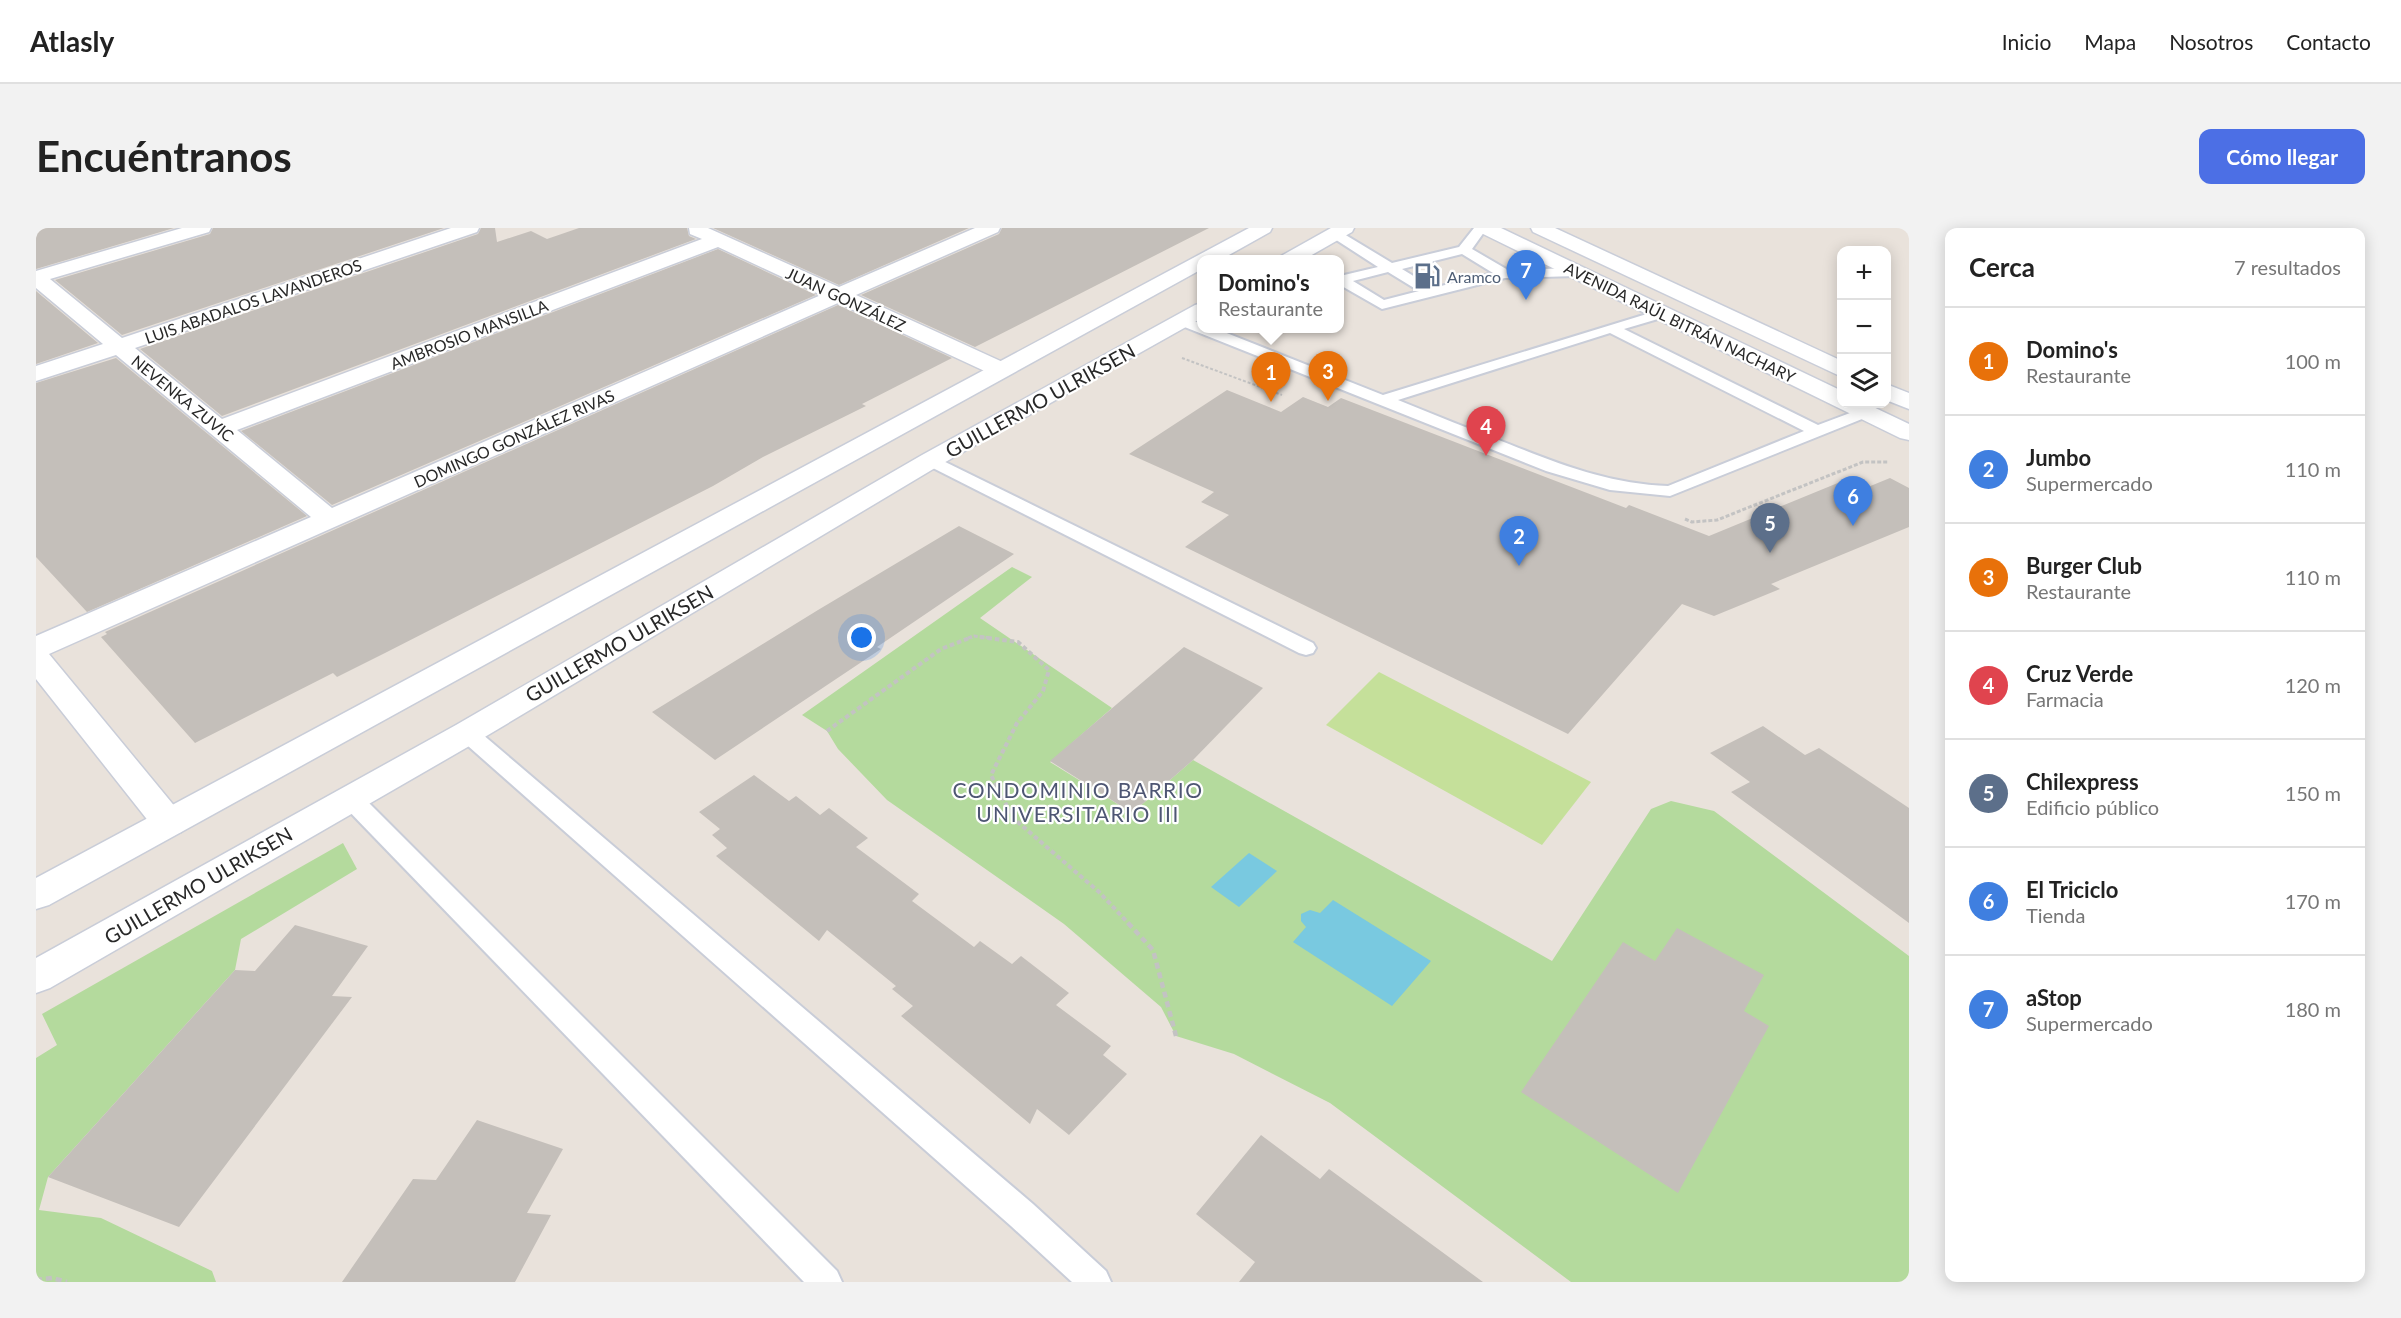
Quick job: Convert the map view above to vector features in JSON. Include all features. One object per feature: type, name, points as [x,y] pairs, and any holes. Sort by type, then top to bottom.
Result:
[{"type":"street","points":[[36,277],[202,228]]},
{"type":"street","name":"LUIS ABADALOS LAVANDEROS","points":[[36,374],[470,228]]},
{"type":"street","name":"JUAN GONZÁLEZ","points":[[693,228],[999,369]]},
{"type":"street","points":[[1212,255],[1263,228]]},
{"type":"street","name":"AVENIDA RAÚL BITRÁN NACHARY","points":[[1486,228],[1837,398]]},
{"type":"street","name":"AVENIDA RAÚL BITRÁN NACHARY","points":[[1540,228],[1837,368]]},
{"type":"street","name":"DOMINGO GONZÁLEZ RIVAS","points":[[36,648],[985,229]]},
{"type":"street","points":[[1297,255],[1339,231]]},
{"type":"street","name":"AMBROSIO MANSILLA","points":[[220,428],[718,240]]},
{"type":"street","points":[[36,895],[1197,263]]},
{"type":"street","name":"NEVENKA ZUVIC","points":[[36,277],[330,519]]},
{"type":"street","name":"GUILLERMO ULRIKSEN","points":[[36,977],[467,733],[931,460],[1192,315]]},
{"type":"street","points":[[1891,394],[1909,402]]},
{"type":"street","points":[[1857,408],[1909,433]]},
{"type":"street","points":[[36,658],[170,823]]},
{"type":"lane","points":[[1344,279],[1464,250],[1481,228]]},
{"type":"lane","points":[[1339,231],[1389,268],[1430,292]]},
{"type":"lane","points":[[1464,250],[1505,274]]},
{"type":"lane","points":[[1344,282],[1382,305],[1505,274],[1577,272]]},
{"type":"lane","points":[[1383,400],[1662,314]]},
{"type":"lane","points":[[1611,328],[1818,432]]},
{"type":"lane","points":[[1232,333],[1383,400],[1552,467],[1589,480],[1637,491],[1670,491],[1818,432],[1857,408]]},
{"type":"lane","points":[[931,460],[1306,648]]},
{"type":"lane","points":[[467,733],[1022,1215],[1095,1282]]},
{"type":"lane","points":[[351,798],[826,1282]]},
{"type":"path","points":[[1637,491],[1647,505],[1692,522],[1717,520],[1863,462],[1899,461]]},
{"type":"path","points":[[827,732],[941,649],[974,636],[1018,642],[1049,670],[1044,691],[1017,723],[991,775],[1013,818],[1099,892],[1153,950],[1176,1036]]},
{"type":"path","points":[[36,1280],[52,1278],[67,1282]]},
{"type":"green space","points":[[1012,567],[1032,577],[980,618],[1112,708],[1050,762],[1132,813],[1193,760],[1552,961],[1651,809],[1671,801],[1714,811],[1909,956],[1909,1282],[1571,1282],[1330,1103],[1234,1054],[1176,1036],[1161,1007],[1064,924],[887,800],[838,749],[827,731],[802,715]]},
{"type":"green space","points":[[1379,672],[1591,782],[1542,845],[1326,725]]},
{"type":"green space","points":[[343,843],[357,869],[241,939],[235,970],[48,1177],[39,1210],[101,1218],[212,1271],[216,1282],[36,1282],[36,1058],[57,1045],[42,1014]]},
{"type":"water","points":[[1249,853],[1277,871],[1239,907],[1211,887]]},
{"type":"water","points":[[1333,900],[1431,961],[1392,1006],[1293,942],[1306,927],[1301,921],[1301,914],[1310,910],[1320,913]]},
{"type":"building","points":[[36,228],[174,228],[36,269]]},
{"type":"building","points":[[213,228],[444,228],[122,335],[55,280],[210,234]]},
{"type":"building","points":[[481,228],[495,228],[497,242],[531,231],[547,239],[579,228],[687,228],[689,236],[696,239],[222,416],[140,349],[478,234]]},
{"type":"building","points":[[713,228],[969,228],[839,285]]},
{"type":"building","points":[[1002,228],[1209,228],[975,347],[861,295],[999,234]]},
{"type":"building","points":[[718,249],[816,295],[332,505],[241,431]]},
{"type":"building","points":[[36,291],[98,343],[36,364]]},
{"type":"building","points":[[838,305],[952,358],[862,404],[866,406],[763,457],[713,486],[385,653],[337,677],[333,673],[195,743],[101,637],[107,634],[105,632]]},
{"type":"building","points":[[116,358],[307,516],[87,612],[36,557],[36,383]]},
{"type":"building","points":[[1227,390],[1281,412],[1303,397],[1328,407],[1341,398],[1626,508],[1629,505],[1709,536],[1850,478],[1868,487],[1890,478],[1909,488],[1909,527],[1771,584],[1780,589],[1714,616],[1682,604],[1568,734],[1185,547],[1229,515],[1201,502],[1214,492],[1129,454]]},
{"type":"building","points":[[959,526],[1014,554],[877,647],[881,649],[715,760],[652,712],[818,610]]},
{"type":"building","points":[[1184,647],[1263,688],[1193,760],[1132,813],[1050,761]]},
{"type":"building","points":[[1763,726],[1805,755],[1819,748],[1909,808],[1909,923],[1731,792],[1750,782],[1710,753]]},
{"type":"building","points":[[754,775],[789,801],[796,796],[820,815],[829,808],[868,838],[856,847],[919,894],[912,901],[974,947],[980,941],[1012,964],[1021,956],[1069,993],[1056,1005],[1111,1046],[1103,1055],[1127,1074],[1069,1135],[1037,1109],[1030,1124],[901,1016],[913,1006],[892,989],[896,986],[827,930],[819,941],[716,856],[727,848],[712,835],[720,829],[699,812]]},
{"type":"building","points":[[295,925],[368,946],[332,996],[352,997],[179,1227],[48,1177],[235,970],[255,971]]},
{"type":"building","points":[[1677,928],[1764,975],[1744,1011],[1769,1026],[1678,1193],[1521,1092],[1623,942],[1655,961]]},
{"type":"building","points":[[477,1120],[563,1149],[527,1213],[551,1215],[515,1282],[342,1282],[413,1179],[436,1180]]},
{"type":"building","points":[[1261,1135],[1320,1179],[1329,1169],[1483,1282],[1239,1282],[1255,1262],[1196,1214]]},
{"type":"place","name":"Aramco","points":[[1427,276]]},
{"type":"place","name":"aStop","points":[[1526,300]]},
{"type":"place","name":"Burger Club","points":[[1328,401]]},
{"type":"place","name":"Domino's","points":[[1271,402]]},
{"type":"place","name":"Cruz Verde","points":[[1486,456]]},
{"type":"place","name":"El Triciclo","points":[[1853,526]]},
{"type":"place","name":"Chilexpress","points":[[1770,553]]},
{"type":"place","name":"Jumbo","points":[[1519,566]]},
{"type":"district","name":"CONDOMINIO BARRIO UNIVERSITARIO III","points":[[1078,801]]}]
